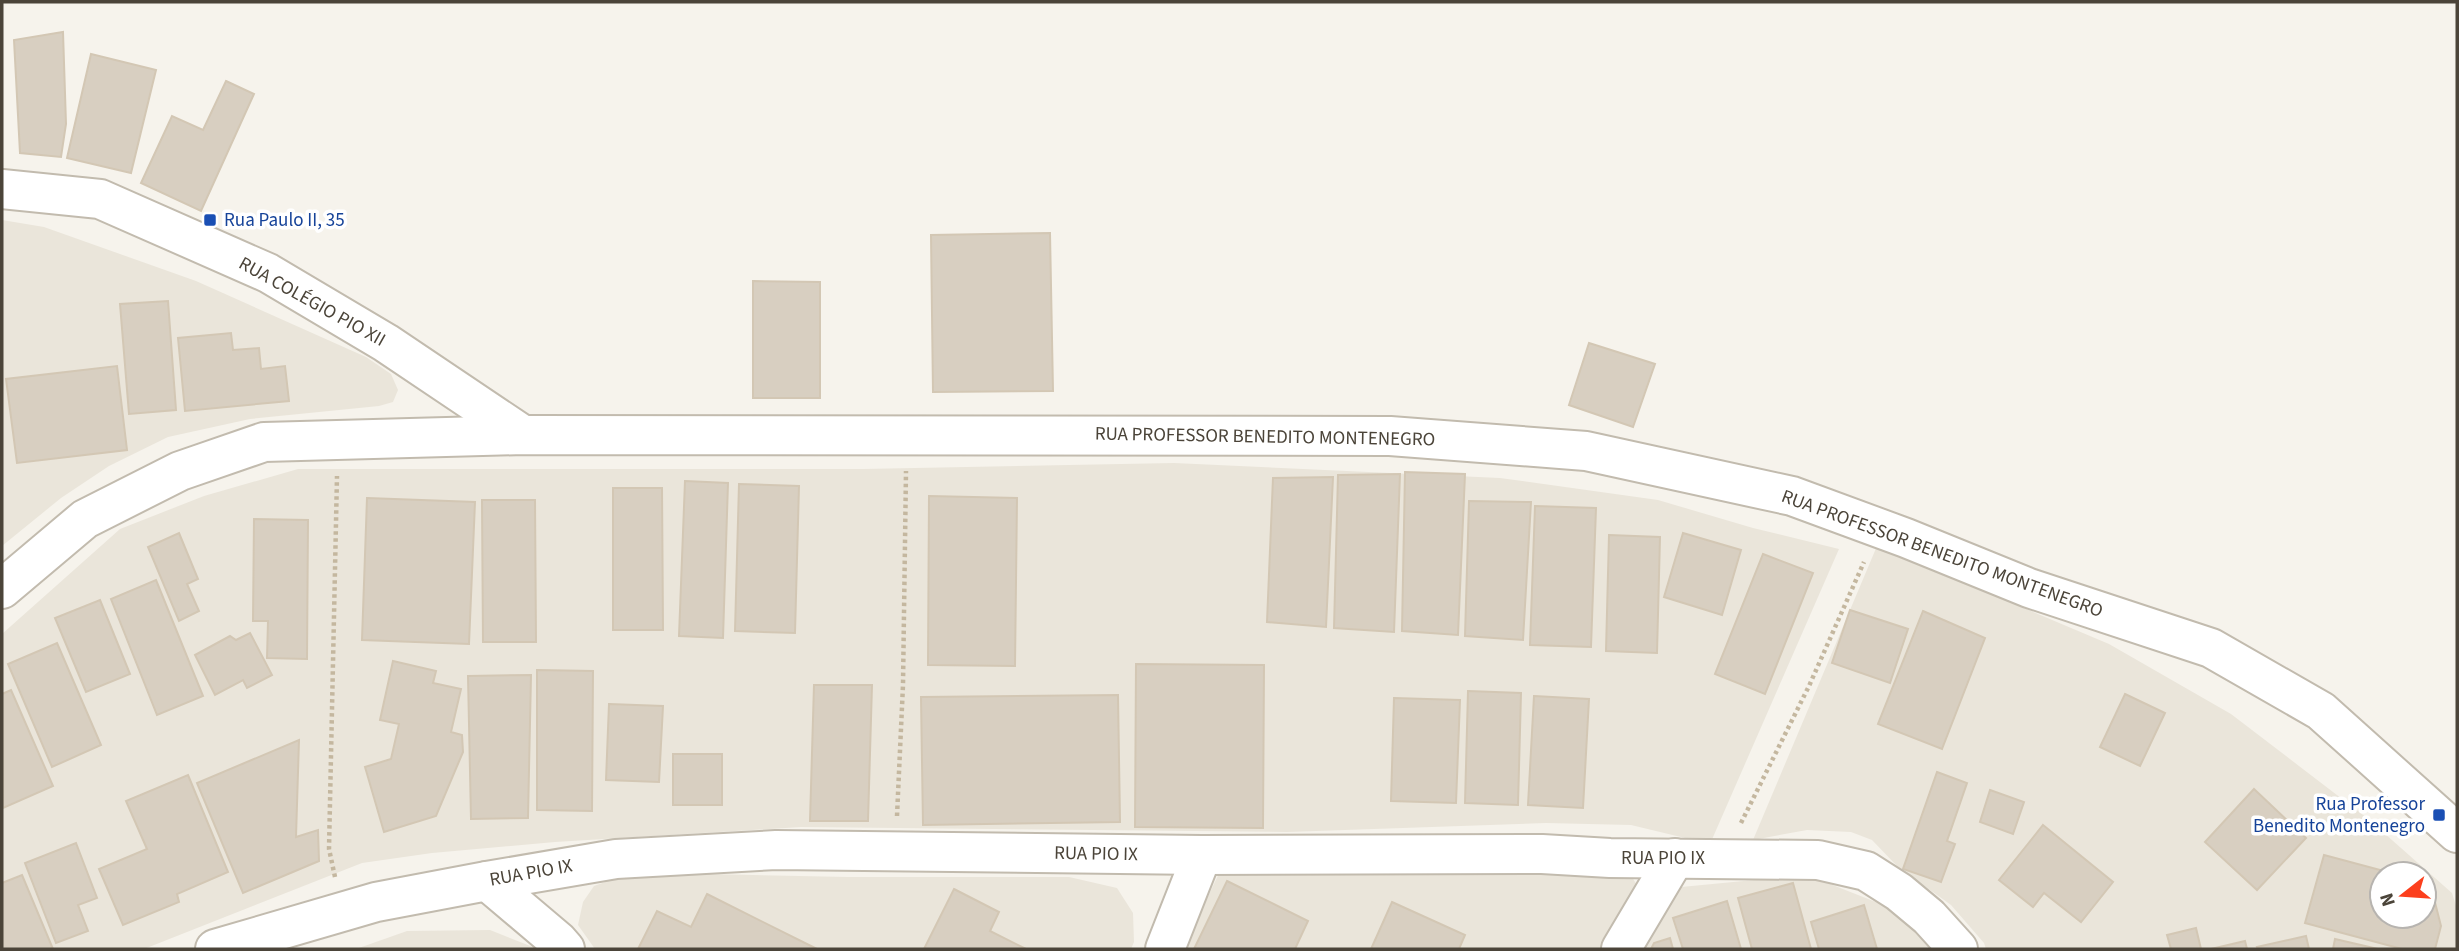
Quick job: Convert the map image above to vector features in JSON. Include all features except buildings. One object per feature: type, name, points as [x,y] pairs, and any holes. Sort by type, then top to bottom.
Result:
[{"type":"street","name":"RUA COLÉGIO PIO XII","points":[[2,189],[100,199],[268,273],[386,343],[523,435]]},
{"type":"street","name":"RUA PROFESSOR BENEDITO MONTENEGRO","points":[[2,589],[85,519],[180,471],[264,442],[523,435],[1390,436],[1586,451],[1792,496],[1878,527],[2029,588],[2211,648],[2321,711],[2457,833]]},
{"type":"street","name":"RUA PIO IX","points":[[215,949],[376,902],[486,881],[616,859],[776,850],[1202,855],[1390,853],[1818,860],[1866,871],[1899,892],[1930,917],[1958,949]]},
{"type":"street","points":[[1165,949],[1202,855]]},
{"type":"street","points":[[1621,949],[1675,858]]},
{"type":"street","points":[[486,881],[565,949]]},
{"type":"street","points":[[311,949],[342,912]]},
{"type":"path","points":[[894,851],[903,685],[906,434]]},
{"type":"path","points":[[335,438],[337,478],[329,849],[342,912]]},
{"type":"path","points":[[1723,858],[1809,687],[1878,527]]},
{"type":"shaded area","points":[[2,220],[44,227],[196,281],[366,357],[391,374],[398,390],[393,402],[379,406],[250,419],[168,437],[109,466],[61,498],[2,546]]},
{"type":"shaded area","points":[[1174,463],[1500,478],[1658,500],[1753,528],[1839,549],[1710,844],[1631,825],[1546,823],[1287,832],[801,827],[555,842],[432,853],[362,863],[144,949],[2,949],[2,634],[120,529],[204,496],[298,469],[863,469]]},
{"type":"shaded area","points":[[1877,546],[2109,644],[2231,714],[2367,818],[2415,860],[2368,860],[2368,930],[2438,930],[2438,881],[2452,893],[2457,909],[2457,949],[1986,949],[1984,943],[1951,905],[1898,867],[1872,840],[1851,832],[1807,830],[1753,840]]},
{"type":"shaded area","points":[[1222,867],[1629,872],[1638,887],[1602,949],[1183,949]]},
{"type":"shaded area","points":[[663,873],[848,877],[1069,877],[1117,888],[1133,913],[1134,942],[1131,949],[595,949],[578,925],[583,902],[594,886],[619,877]]},
{"type":"shaded area","points":[[1796,876],[1825,882],[1886,906],[1917,928],[1933,949],[1638,949],[1671,888]]},
{"type":"shaded area","points":[[490,930],[538,949],[356,949],[407,931]]},
{"type":"place","name":"Rua Paulo II, 35","points":[[210,220]]},
{"type":"place","name":"Rua Professor Benedito Montenegro","points":[[2439,815]]}]
